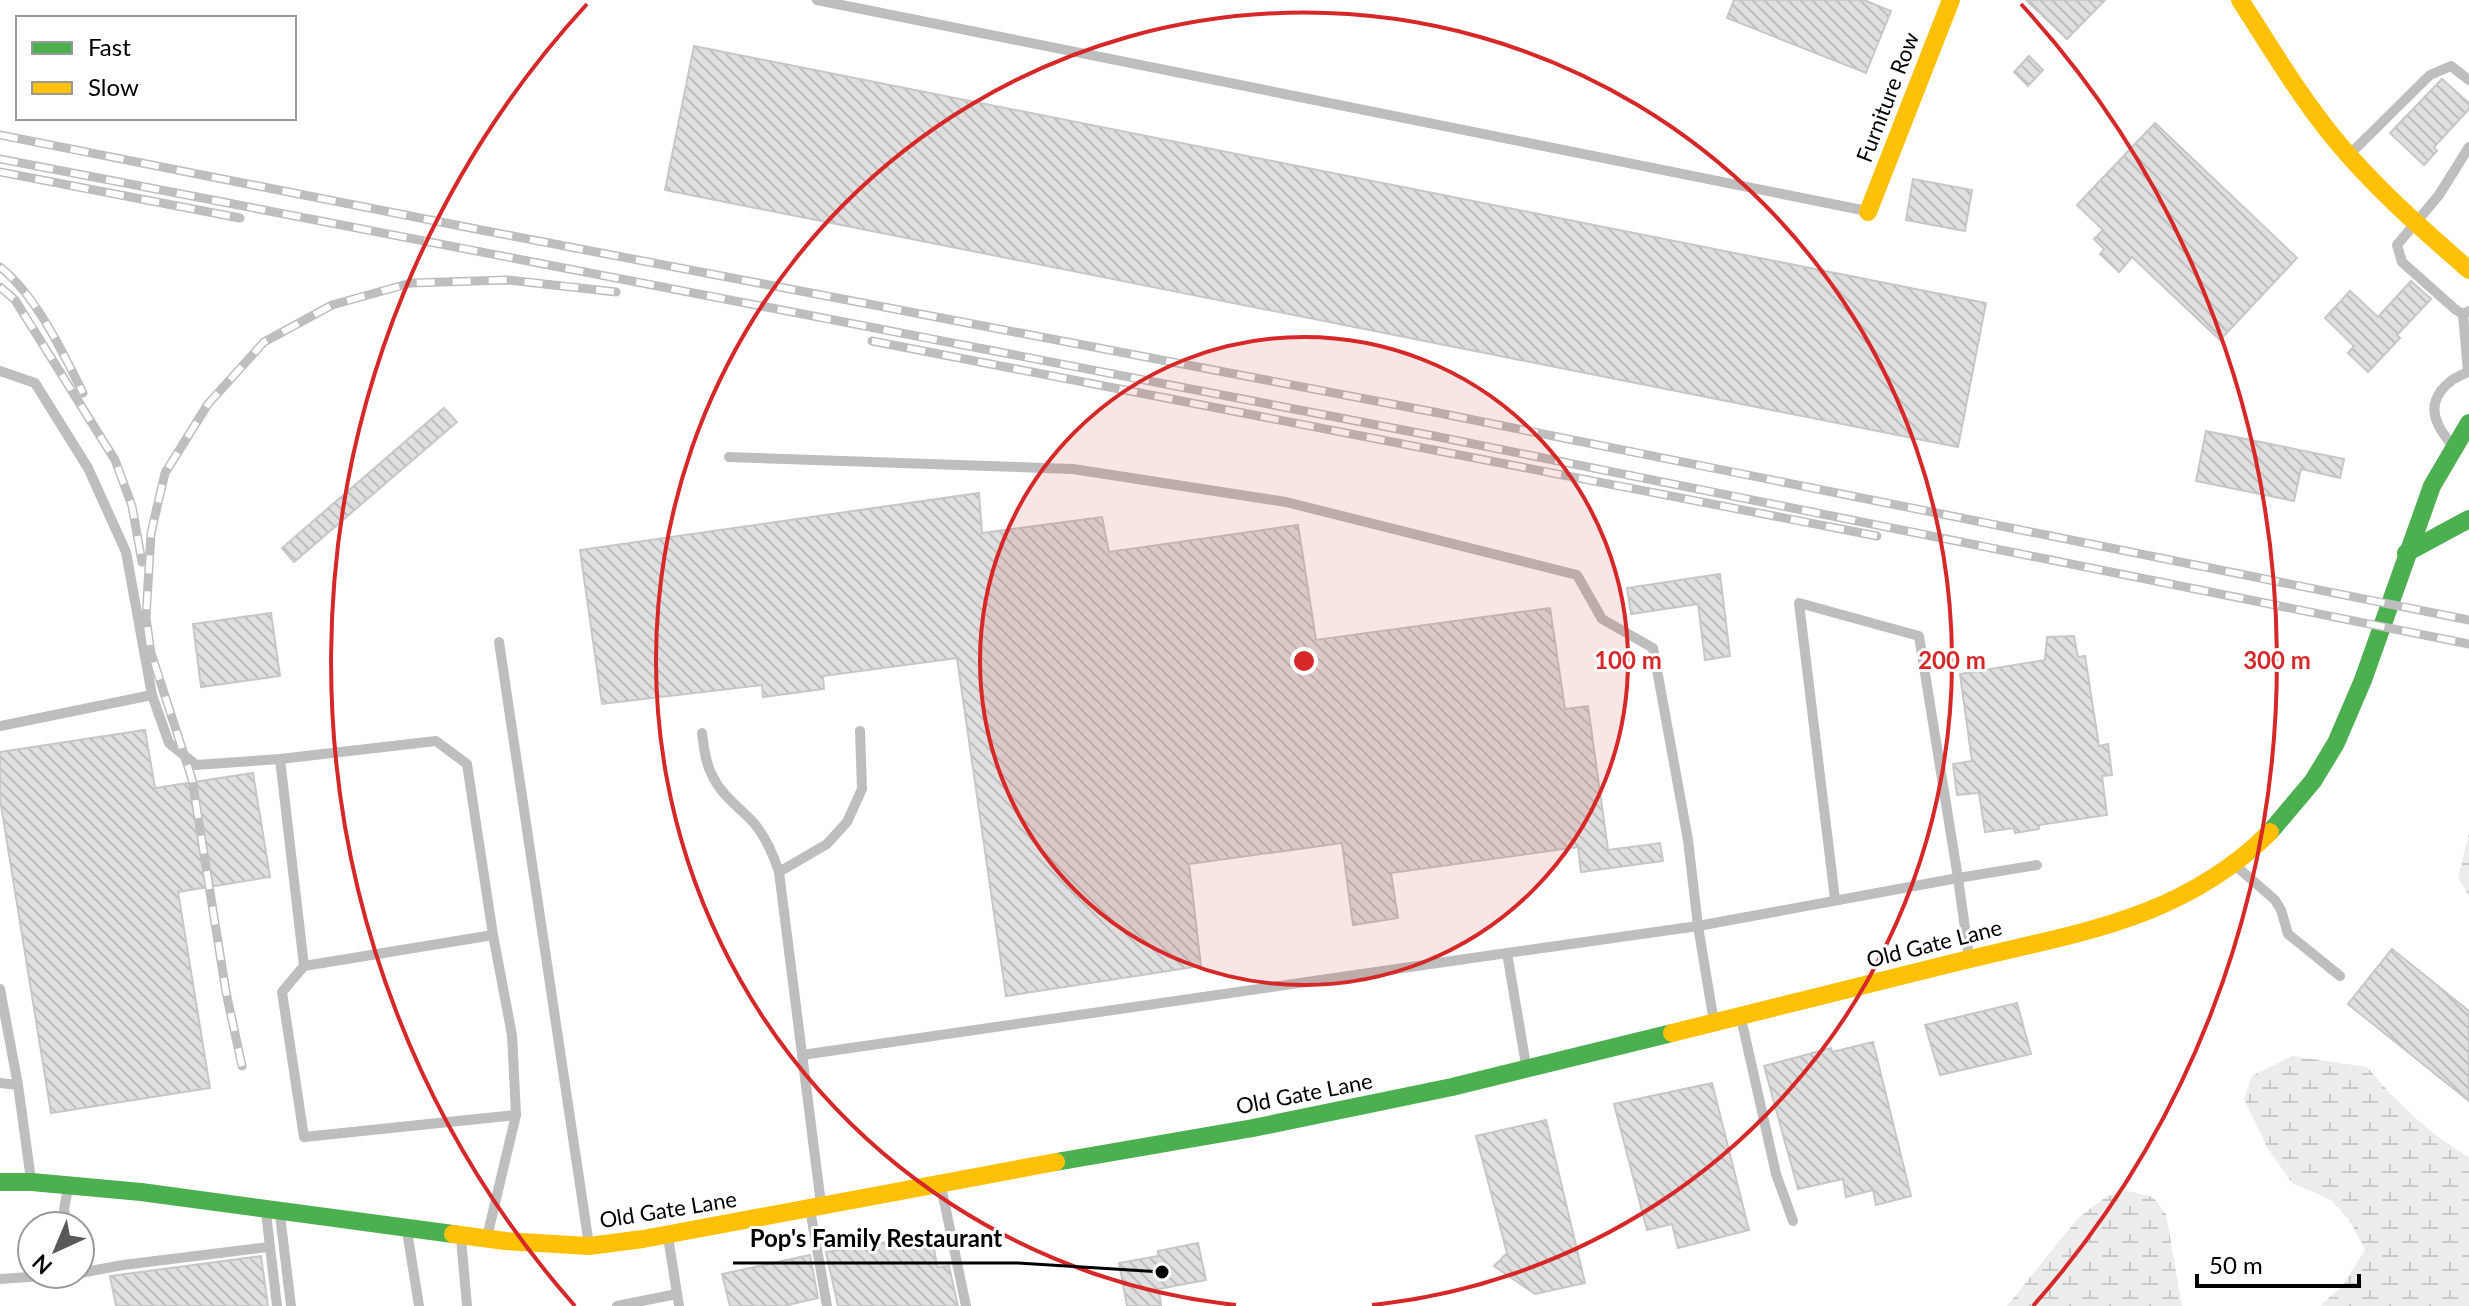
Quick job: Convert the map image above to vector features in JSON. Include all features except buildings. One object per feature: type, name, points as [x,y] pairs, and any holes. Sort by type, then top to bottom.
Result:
[{"type":"main road","name":"Furniture Row","points":[[1868,212],[1951,0]]},
{"type":"main road","points":[[2240,0],[2317,117],[2416,224],[2469,270]]},
{"type":"main road","name":"Old Gate Lane","points":[[0,1182],[32,1182],[272,1208],[487,1239],[589,1246],[667,1235],[1253,1128],[1452,1087],[2134,918],[2180,899],[2215,879],[2290,812],[2317,775],[2336,743],[2368,663],[2433,483],[2469,423]]},
{"type":"main road","points":[[2406,553],[2469,519]]},
{"type":"lane","points":[[817,0],[1868,212]]},
{"type":"lane","points":[[2349,154],[2430,75],[2451,66],[2469,80]]},
{"type":"lane","points":[[2453,447],[2438,424],[2434,410],[2438,393],[2449,380],[2468,372],[2466,312],[2445,301],[2402,262],[2397,245],[2439,195],[2469,147]]},
{"type":"lane","points":[[0,371],[35,383],[88,468],[126,552],[152,695],[169,743],[196,765],[436,741],[467,764],[512,1035],[516,1115],[487,1239]]},
{"type":"lane","points":[[729,457],[1073,469],[1286,502],[1577,575],[1602,619],[1653,648],[1688,840],[1714,1022]]},
{"type":"lane","points":[[1835,899],[1799,603],[1919,636],[1969,959]]},
{"type":"lane","points":[[499,642],[589,1246]]},
{"type":"lane","points":[[0,726],[152,695]]},
{"type":"lane","points":[[779,872],[827,844],[847,822],[862,789],[860,731]]},
{"type":"lane","points":[[702,733],[712,777],[735,806],[754,823],[772,850],[779,872],[802,1055],[827,1306]]},
{"type":"lane","points":[[280,759],[304,966]]},
{"type":"lane","points":[[2234,864],[2275,900],[2288,934],[2340,976]]},
{"type":"lane","points":[[802,1055],[1698,926],[2037,865]]},
{"type":"lane","points":[[493,935],[304,966],[282,992],[304,1137],[516,1115]]},
{"type":"lane","points":[[1507,953],[1527,1069]]},
{"type":"lane","points":[[0,989],[32,1182]]},
{"type":"lane","points":[[1740,1015],[1776,1174],[1793,1221]]},
{"type":"lane","points":[[0,1083],[18,1085]]},
{"type":"lane","points":[[941,1184],[966,1306]]},
{"type":"lane","points":[[64,1210],[68,1186]]},
{"type":"lane","points":[[272,1208],[268,1247],[277,1306]]},
{"type":"lane","points":[[272,1208],[291,1306]]},
{"type":"lane","points":[[407,1229],[419,1306]]},
{"type":"lane","points":[[617,1306],[678,1300],[667,1235]]},
{"type":"lane","points":[[461,1236],[467,1306]]},
{"type":"lane","points":[[96,1270],[268,1247]]},
{"type":"green space","points":[[2469,833],[2469,896],[2458,878]]},
{"type":"green space","points":[[2292,1056],[2367,1067],[2414,1116],[2469,1157],[2469,1306],[2320,1306],[2342,1286],[2365,1250],[2350,1221],[2331,1200],[2292,1183],[2268,1149],[2244,1099],[2252,1076]]},
{"type":"green space","points":[[2128,1191],[2153,1197],[2166,1214],[2182,1306],[2007,1306],[2078,1218],[2107,1196]]},
{"type":"railway","points":[[0,135],[1439,413],[2469,620]]},
{"type":"railway","points":[[0,159],[1434,436],[2469,644]]},
{"type":"railway","points":[[0,172],[240,218]]},
{"type":"railway","points":[[0,267],[37,309],[83,393]]},
{"type":"railway","points":[[242,1066],[226,992],[192,779],[151,653],[146,618],[151,533],[165,473],[208,404],[264,342],[332,305],[411,283],[508,280],[616,292]]},
{"type":"railway","points":[[0,287],[15,300],[115,460],[132,506],[142,562]]},
{"type":"railway","points":[[872,341],[1877,536]]},
{"type":"traffic: fast","points":[[2270,832],[2313,781],[2336,743],[2363,680],[2432,486],[2469,423]]},
{"type":"traffic: fast","points":[[2406,553],[2469,519]]},
{"type":"traffic: fast","points":[[1056,1162],[1253,1128],[1452,1087],[1672,1033]]},
{"type":"traffic: fast","points":[[0,1182],[141,1192],[453,1234]]},
{"type":"traffic: slow","points":[[1868,212],[1951,0]]},
{"type":"traffic: slow","points":[[2240,0],[2296,87],[2348,155],[2381,190],[2469,270]]},
{"type":"traffic: slow","points":[[1672,1033],[2120,921],[2198,887],[2235,863],[2270,832]]},
{"type":"traffic: slow","points":[[453,1234],[505,1241],[589,1246],[643,1239],[1056,1162]]},
{"type":"place","name":"Pop's Family Restaurant","points":[[1162,1272]]}]
